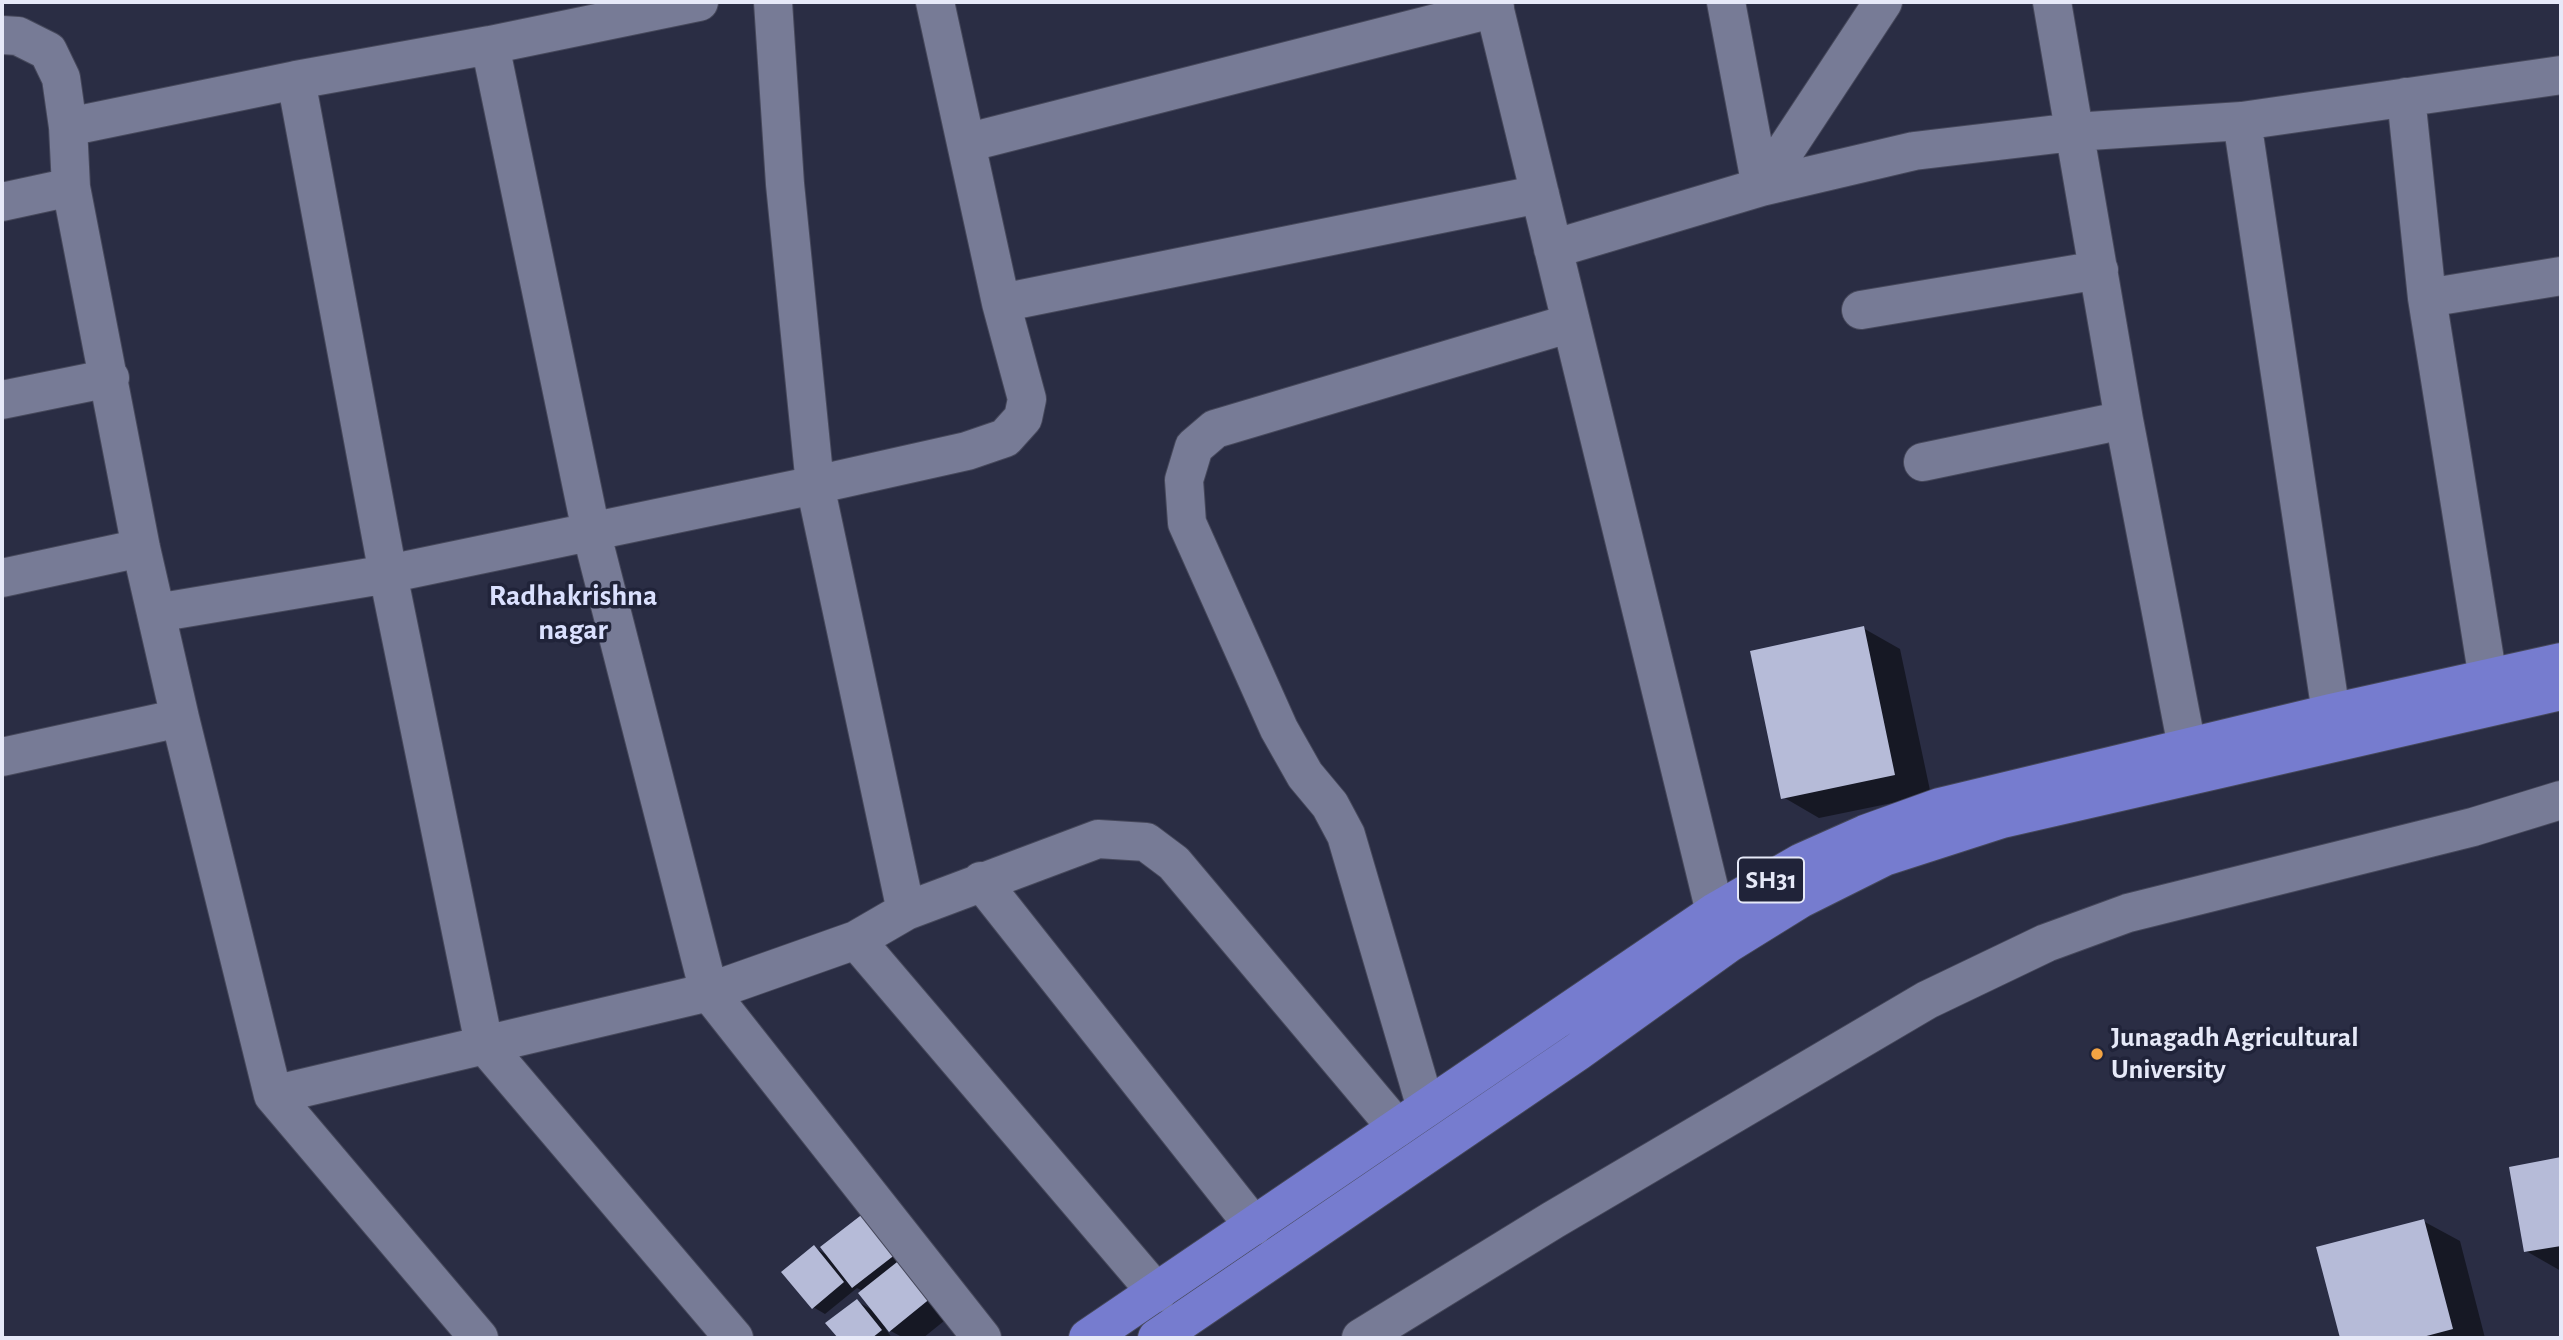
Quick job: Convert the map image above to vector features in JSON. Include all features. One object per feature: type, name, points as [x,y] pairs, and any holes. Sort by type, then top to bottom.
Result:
[{"type":"main road","name":"SH31","points":[[1088,1338],[1715,912],[1802,862],[1865,834],[1940,807],[2331,713],[2561,662]]},
{"type":"main road","points":[[1157,1338],[1577,1052],[1729,943],[1800,899],[1884,856],[2002,819],[2561,691]]},
{"type":"street","points":[[68,128],[296,80],[490,45],[699,2]]},
{"type":"street","points":[[773,2],[785,184],[816,485],[906,911]]},
{"type":"street","points":[[156,613],[388,574],[816,485],[967,451],[1005,438],[1023,418],[1027,399],[1001,303],[936,2]]},
{"type":"street","points":[[1726,2],[1761,187]]},
{"type":"street","points":[[1761,187],[1883,2]]},
{"type":"street","points":[[2052,2],[2124,420],[2187,747]]},
{"type":"street","points":[[966,143],[1494,5],[1715,912]]},
{"type":"street","points":[[2,35],[18,36],[48,51],[61,78],[68,128],[71,187],[141,548],[273,1095],[479,1338]]},
{"type":"street","points":[[490,45],[592,531],[709,992],[982,1338]]},
{"type":"street","points":[[1553,249],[1761,187],[1914,151],[2074,132],[2242,121],[2561,75]]},
{"type":"street","points":[[296,80],[388,574],[484,1044],[734,1338]]},
{"type":"street","points":[[2406,97],[2427,298],[2488,680]]},
{"type":"street","points":[[2242,121],[2331,713]]},
{"type":"street","points":[[2,202],[71,187]]},
{"type":"street","points":[[1001,303],[1540,194]]},
{"type":"street","points":[[1861,310],[2099,270]]},
{"type":"street","points":[[2427,298],[2561,276]]},
{"type":"street","points":[[1411,1118],[1346,835],[1331,805],[1305,775],[1279,729],[1187,523],[1184,480],[1194,447],[1215,429],[1571,323]]},
{"type":"street","points":[[2,400],[110,378]]},
{"type":"street","points":[[1923,462],[2124,420]]},
{"type":"street","points":[[2,578],[141,548]]},
{"type":"street","points":[[2,757],[180,718]]},
{"type":"street","points":[[1360,1338],[1553,1220],[1927,1000],[2046,943],[2128,913],[2473,827],[2561,800]]},
{"type":"street","points":[[273,1095],[709,992],[856,940],[906,911],[1098,839],[1146,842],[1174,863],[1411,1118]]},
{"type":"street","points":[[981,881],[1254,1226]]},
{"type":"street","points":[[856,940],[1157,1293]]},
{"type":"building","points":[[1864,626],[1895,775],[1781,799],[1750,651]]},
{"type":"building","points":[[2561,1157],[2561,1246],[2524,1252],[2509,1167]]},
{"type":"building","points":[[873,1206],[905,1247],[852,1288],[820,1247]]},
{"type":"building","points":[[2424,1219],[2453,1329],[2419,1338],[2340,1338],[2316,1247]]},
{"type":"building","points":[[814,1245],[844,1282],[812,1309],[781,1272]]},
{"type":"building","points":[[911,1251],[942,1289],[889,1332],[858,1293]]},
{"type":"building","points":[[857,1299],[882,1330],[872,1338],[838,1338],[825,1323]]},
{"type":"place","name":"Junagadh Agricultural University","points":[[2097,1054]]},
{"type":"district","name":"Radhakrishna nagar","points":[[573,613]]}]
